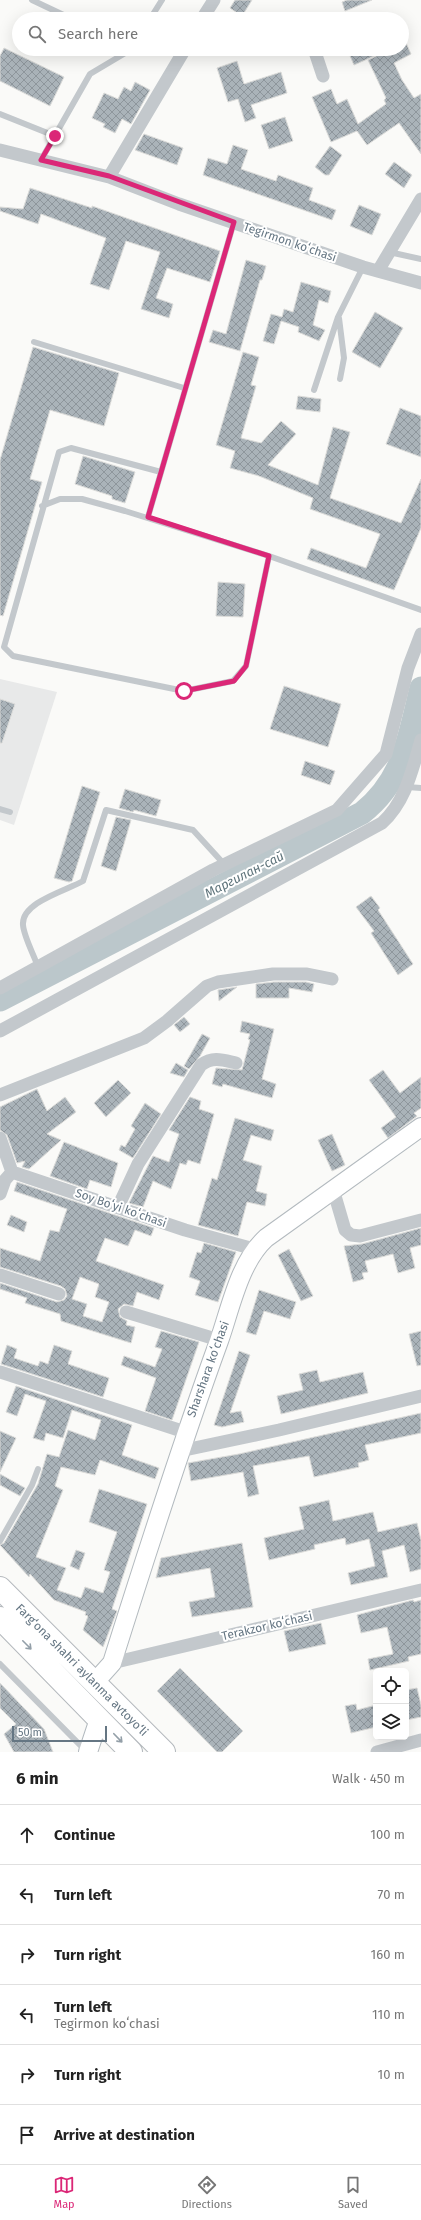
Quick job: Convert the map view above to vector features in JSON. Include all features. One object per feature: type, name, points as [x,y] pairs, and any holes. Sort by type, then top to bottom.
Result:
[{"type":"highway","name":"Farg‘ona shahri aylanma avtoyo‘li","points":[[0,1588],[164,1752]]},
{"type":"highway","name":"Farg‘ona shahri aylanma avtoyo‘li","points":[[0,1618],[132,1752]]},
{"type":"street","points":[[206,12],[214,0]]},
{"type":"street","points":[[109,176],[181,56]]},
{"type":"street","points":[[316,56],[323,76]]},
{"type":"street","name":"Tegirmon koʻchasi","points":[[0,150],[109,176],[363,267],[421,283]]},
{"type":"street","points":[[378,271],[421,199]]},
{"type":"street","points":[[0,988],[224,864],[337,810],[386,754],[408,668],[421,634]]},
{"type":"street","points":[[0,1031],[382,823],[393,812],[407,787],[421,740]]},
{"type":"street","points":[[0,1095],[144,1038],[168,1021],[207,986],[218,982],[273,974],[307,974],[332,979]]},
{"type":"street","points":[[118,1207],[138,1164],[201,1065],[209,1059],[236,1063]]},
{"type":"street","name":"Sharshara koʻchasi","points":[[95,1682],[112,1663],[185,1432],[236,1293],[254,1250],[266,1238],[421,1127]]},
{"type":"street","points":[[0,1138],[12,1172],[5,1180],[0,1194]]},
{"type":"street","name":"Soy Boʻyi koʻchasi","points":[[12,1172],[185,1230],[254,1250]]},
{"type":"street","points":[[333,1189],[345,1230],[351,1235],[360,1236],[421,1220]]},
{"type":"street","points":[[0,1275],[59,1294]]},
{"type":"street","points":[[126,1312],[219,1340]]},
{"type":"street","points":[[0,1372],[185,1432]]},
{"type":"street","points":[[180,1450],[279,1430],[421,1396]]},
{"type":"street","name":"Terakzor koʻchasi","points":[[112,1663],[421,1590]]},
{"type":"street","points":[[87,1752],[99,1719]]},
{"type":"street","points":[[377,1752],[421,1740]]},
{"type":"lane","points":[[32,0],[40,2],[59,12]]},
{"type":"lane","points":[[154,12],[162,0]]},
{"type":"lane","points":[[41,160],[90,74],[120,56]]},
{"type":"lane","points":[[0,114],[55,136]]},
{"type":"lane","points":[[148,517],[184,388],[234,222]]},
{"type":"lane","points":[[390,252],[421,258]]},
{"type":"lane","points":[[314,390],[338,317],[363,267]]},
{"type":"lane","points":[[338,317],[344,358],[340,379]]},
{"type":"lane","points":[[34,342],[184,388]]},
{"type":"lane","points":[[161,472],[71,448],[58,452],[4,647],[13,656],[184,691],[234,681],[246,666],[269,556]]},
{"type":"lane","points":[[42,506],[60,500],[82,499],[148,517],[269,556],[421,610]]},
{"type":"lane","points":[[407,787],[421,788]]},
{"type":"lane","points":[[0,809],[10,812]]},
{"type":"lane","points":[[38,967],[23,924],[28,912],[36,903],[83,881],[106,810],[193,830],[224,864]]},
{"type":"lane","points":[[0,1540],[32,1485],[38,1469]]},
{"type":"lane","points":[[0,1664],[87,1752]]},
{"type":"shaded area","points":[[0,679],[57,692],[14,825],[0,820]]},
{"type":"building","points":[[235,0],[252,0],[244,12],[236,12],[230,8]]},
{"type":"building","points":[[347,0],[372,0],[345,11],[342,2]]},
{"type":"building","points":[[4,48],[12,52],[12,56],[21,56],[64,77],[50,106],[0,81],[0,56]]},
{"type":"building","points":[[350,56],[374,56],[354,65]]},
{"type":"building","points":[[376,56],[407,56],[394,63],[402,80],[414,98],[421,94],[421,154],[399,123],[367,145],[357,131],[331,142],[312,97],[331,89],[337,104],[347,99],[358,124],[386,104],[384,100],[386,98],[368,60]]},
{"type":"building","points":[[237,61],[244,84],[281,72],[287,93],[251,105],[256,118],[245,122],[238,99],[228,102],[217,68]]},
{"type":"building","points":[[135,82],[150,90],[131,124],[122,119],[115,133],[103,127],[105,124],[92,118],[104,93],[118,99],[124,87],[131,91]]},
{"type":"building","points":[[285,117],[293,141],[269,149],[261,125]]},
{"type":"building","points":[[144,134],[183,148],[177,165],[135,150]]},
{"type":"building","points":[[233,145],[248,150],[241,169],[276,181],[278,175],[313,188],[309,200],[336,210],[332,220],[203,175],[208,158],[227,164]]},
{"type":"building","points":[[330,146],[342,155],[329,175],[325,175],[315,167]]},
{"type":"building","points":[[394,162],[412,175],[404,188],[385,174]]},
{"type":"building","points":[[30,188],[92,208],[92,206],[220,251],[210,282],[167,268],[156,298],[173,304],[169,318],[141,309],[160,252],[126,241],[109,290],[90,284],[106,238],[41,214],[38,224],[0,211],[0,207],[23,209]]},
{"type":"building","points":[[359,205],[381,214],[372,235],[350,226]]},
{"type":"building","points":[[246,260],[266,266],[262,280],[260,280],[240,351],[209,342],[213,330],[226,334]]},
{"type":"building","points":[[301,282],[331,291],[328,303],[319,300],[313,325],[325,330],[319,341],[298,332],[299,327],[281,321],[274,344],[263,341],[271,314],[282,317],[284,309],[293,312]]},
{"type":"building","points":[[375,312],[403,328],[380,368],[352,352]]},
{"type":"building","points":[[33,347],[119,373],[104,426],[50,410],[30,479],[42,482],[3,616],[0,615],[0,460]]},
{"type":"building","points":[[243,352],[259,357],[251,385],[256,386],[241,438],[261,443],[281,421],[296,434],[268,465],[318,485],[333,427],[350,432],[330,498],[401,523],[421,479],[421,528],[394,590],[307,559],[311,548],[366,568],[380,534],[310,509],[313,498],[259,476],[230,468],[235,451],[216,445]]},
{"type":"building","points":[[298,396],[321,399],[320,412],[296,409]]},
{"type":"building","points":[[400,408],[421,416],[421,457],[386,444]]},
{"type":"building","points":[[83,456],[135,472],[125,503],[112,499],[112,496],[75,484]]},
{"type":"building","points":[[218,582],[245,584],[243,617],[216,616]]},
{"type":"building","points":[[284,686],[341,704],[328,747],[270,729]]},
{"type":"building","points":[[0,699],[15,704],[2,743],[0,743]]},
{"type":"building","points":[[305,761],[335,771],[330,785],[301,775]]},
{"type":"building","points":[[82,786],[100,792],[72,881],[69,882],[54,878]]},
{"type":"building","points":[[125,789],[161,800],[156,816],[134,810],[133,812],[119,808]]},
{"type":"building","points":[[116,817],[131,820],[116,871],[101,866]]},
{"type":"building","points":[[371,896],[380,908],[378,910],[413,964],[398,975],[371,933],[374,931],[356,907]]},
{"type":"building","points":[[274,982],[306,982],[314,984],[312,992],[289,988],[289,998],[256,998],[256,984]]},
{"type":"building","points":[[237,987],[219,1001],[218,990]]},
{"type":"building","points":[[184,1017],[190,1024],[180,1032],[174,1025]]},
{"type":"building","points":[[242,1021],[274,1029],[262,1079],[276,1084],[272,1098],[223,1084],[222,1087],[212,1084],[216,1068],[242,1070],[250,1040],[248,1039],[250,1034],[240,1032]]},
{"type":"building","points":[[202,1034],[210,1038],[200,1056],[189,1069],[184,1066]]},
{"type":"building","points":[[176,1063],[188,1070],[184,1077],[170,1073]]},
{"type":"building","points":[[383,1070],[400,1093],[421,1077],[421,1108],[414,1113],[417,1116],[388,1138],[381,1128],[396,1117],[369,1080]]},
{"type":"building","points":[[118,1080],[131,1093],[106,1117],[94,1103]]},
{"type":"building","points":[[37,1089],[47,1111],[65,1097],[76,1112],[47,1134],[61,1140],[29,1169],[22,1167],[25,1161],[17,1163],[7,1135],[0,1130],[0,1107]]},
{"type":"building","points":[[190,1097],[201,1101],[199,1109],[214,1114],[200,1164],[188,1160],[186,1165],[180,1163],[171,1189],[153,1181],[143,1207],[129,1203],[153,1156],[169,1162],[179,1134],[169,1130]]},
{"type":"building","points":[[145,1103],[161,1114],[133,1158],[119,1150],[121,1145],[125,1147],[135,1129],[131,1126]]},
{"type":"building","points":[[235,1118],[274,1130],[271,1141],[251,1135],[243,1160],[262,1166],[256,1191],[267,1194],[265,1206],[247,1202],[238,1236],[198,1225],[212,1178],[217,1180]]},
{"type":"building","points":[[332,1134],[345,1165],[332,1171],[318,1140]]},
{"type":"building","points":[[64,1142],[118,1163],[111,1187],[90,1180],[87,1189],[50,1176]]},
{"type":"building","points":[[17,1182],[154,1228],[151,1236],[135,1230],[128,1246],[105,1238],[96,1261],[164,1285],[159,1300],[137,1292],[133,1306],[124,1304],[118,1309],[120,1317],[127,1321],[126,1325],[135,1327],[131,1343],[61,1321],[60,1314],[25,1303],[27,1298],[0,1289],[0,1283],[57,1302],[64,1300],[67,1296],[65,1289],[61,1286],[0,1267],[0,1248],[40,1261],[50,1230],[59,1232],[67,1209],[14,1191]],"holes":[[[80,1277],[99,1284],[95,1297],[109,1302],[102,1322],[83,1316],[87,1304],[72,1299]]]},
{"type":"building","points":[[11,1215],[27,1222],[24,1232],[7,1225]]},
{"type":"building","points":[[421,1228],[421,1245],[410,1248],[415,1268],[398,1273],[393,1254],[365,1261],[368,1272],[362,1273],[364,1279],[353,1282],[344,1246],[362,1244]]},
{"type":"building","points":[[204,1243],[236,1252],[218,1302],[195,1295],[200,1281],[189,1277],[197,1252],[201,1253]]},
{"type":"building","points":[[289,1249],[313,1296],[301,1301],[278,1255]]},
{"type":"building","points":[[259,1290],[296,1302],[290,1319],[264,1311],[256,1335],[246,1332]]},
{"type":"building","points":[[161,1331],[199,1342],[172,1420],[145,1411],[156,1378],[121,1365],[124,1356],[155,1367],[162,1349],[155,1347]]},
{"type":"building","points":[[421,1331],[421,1365],[417,1366],[409,1334]]},
{"type":"building","points":[[7,1345],[17,1349],[14,1358],[38,1366],[40,1361],[48,1364],[54,1345],[72,1351],[68,1364],[109,1378],[103,1397],[1,1364]]},
{"type":"building","points":[[239,1351],[250,1355],[230,1413],[241,1411],[244,1422],[222,1427],[214,1425]]},
{"type":"building","points":[[317,1370],[320,1382],[363,1372],[368,1393],[281,1414],[277,1396],[303,1390],[299,1374]]},
{"type":"building","points":[[16,1386],[132,1425],[122,1455],[159,1468],[155,1479],[100,1460],[95,1475],[61,1467],[55,1486],[63,1490],[36,1557],[66,1568],[57,1590],[81,1598],[85,1587],[103,1593],[110,1572],[104,1570],[117,1532],[89,1522],[99,1489],[147,1504],[112,1609],[117,1611],[103,1647],[83,1630],[88,1616],[85,1615],[86,1612],[54,1600],[30,1574],[29,1577],[0,1545],[4,1543],[38,1484],[47,1454],[59,1457],[68,1430],[95,1440],[101,1420],[72,1410],[63,1438],[46,1433],[44,1441],[33,1438],[46,1401],[25,1394],[17,1416],[6,1412]]},
{"type":"building","points":[[421,1413],[421,1433],[365,1445],[369,1460],[358,1463],[359,1467],[314,1477],[309,1456],[253,1466],[259,1494],[248,1497],[243,1472],[191,1481],[188,1463],[239,1454]]},
{"type":"building","points":[[0,1431],[16,1438],[0,1472]]},
{"type":"building","points":[[0,1474],[25,1488],[20,1496],[0,1485]]},
{"type":"building","points":[[329,1500],[333,1521],[373,1512],[378,1532],[417,1523],[421,1540],[421,1569],[410,1572],[404,1545],[382,1551],[388,1577],[351,1585],[348,1573],[375,1566],[369,1539],[346,1545],[345,1538],[314,1545],[315,1549],[269,1560],[264,1538],[304,1529],[299,1507]]},
{"type":"building","points":[[242,1543],[253,1607],[192,1617],[189,1602],[215,1597],[210,1568],[156,1578],[161,1558]]},
{"type":"building","points":[[76,1550],[85,1553],[79,1570],[70,1566]]},
{"type":"building","points":[[413,1600],[414,1602],[421,1600],[421,1654],[408,1657],[409,1661],[373,1668],[370,1670],[368,1659],[393,1654],[387,1627],[361,1633],[357,1615]]},
{"type":"building","points":[[321,1623],[326,1644],[289,1652],[284,1631]]},
{"type":"building","points":[[180,1668],[243,1731],[222,1752],[217,1752],[157,1691]]},
{"type":"building","points":[[0,1683],[44,1729],[53,1752],[14,1752],[4,1734],[16,1724],[0,1708]]},
{"type":"building","points":[[417,1688],[421,1705],[421,1717],[409,1719],[409,1689]]},
{"type":"building","points":[[356,1704],[357,1710],[373,1706],[373,1728],[351,1733],[345,1706]]},
{"type":"waterway","name":"Маргилан-сай","points":[[0,1000],[362,813],[376,800],[396,772],[408,740],[421,688]]},
{"type":"route","points":[[55,136],[41,160],[109,176],[179,204],[234,222],[184,388],[148,517],[269,556],[246,666],[234,681],[216,686],[184,691]]}]
